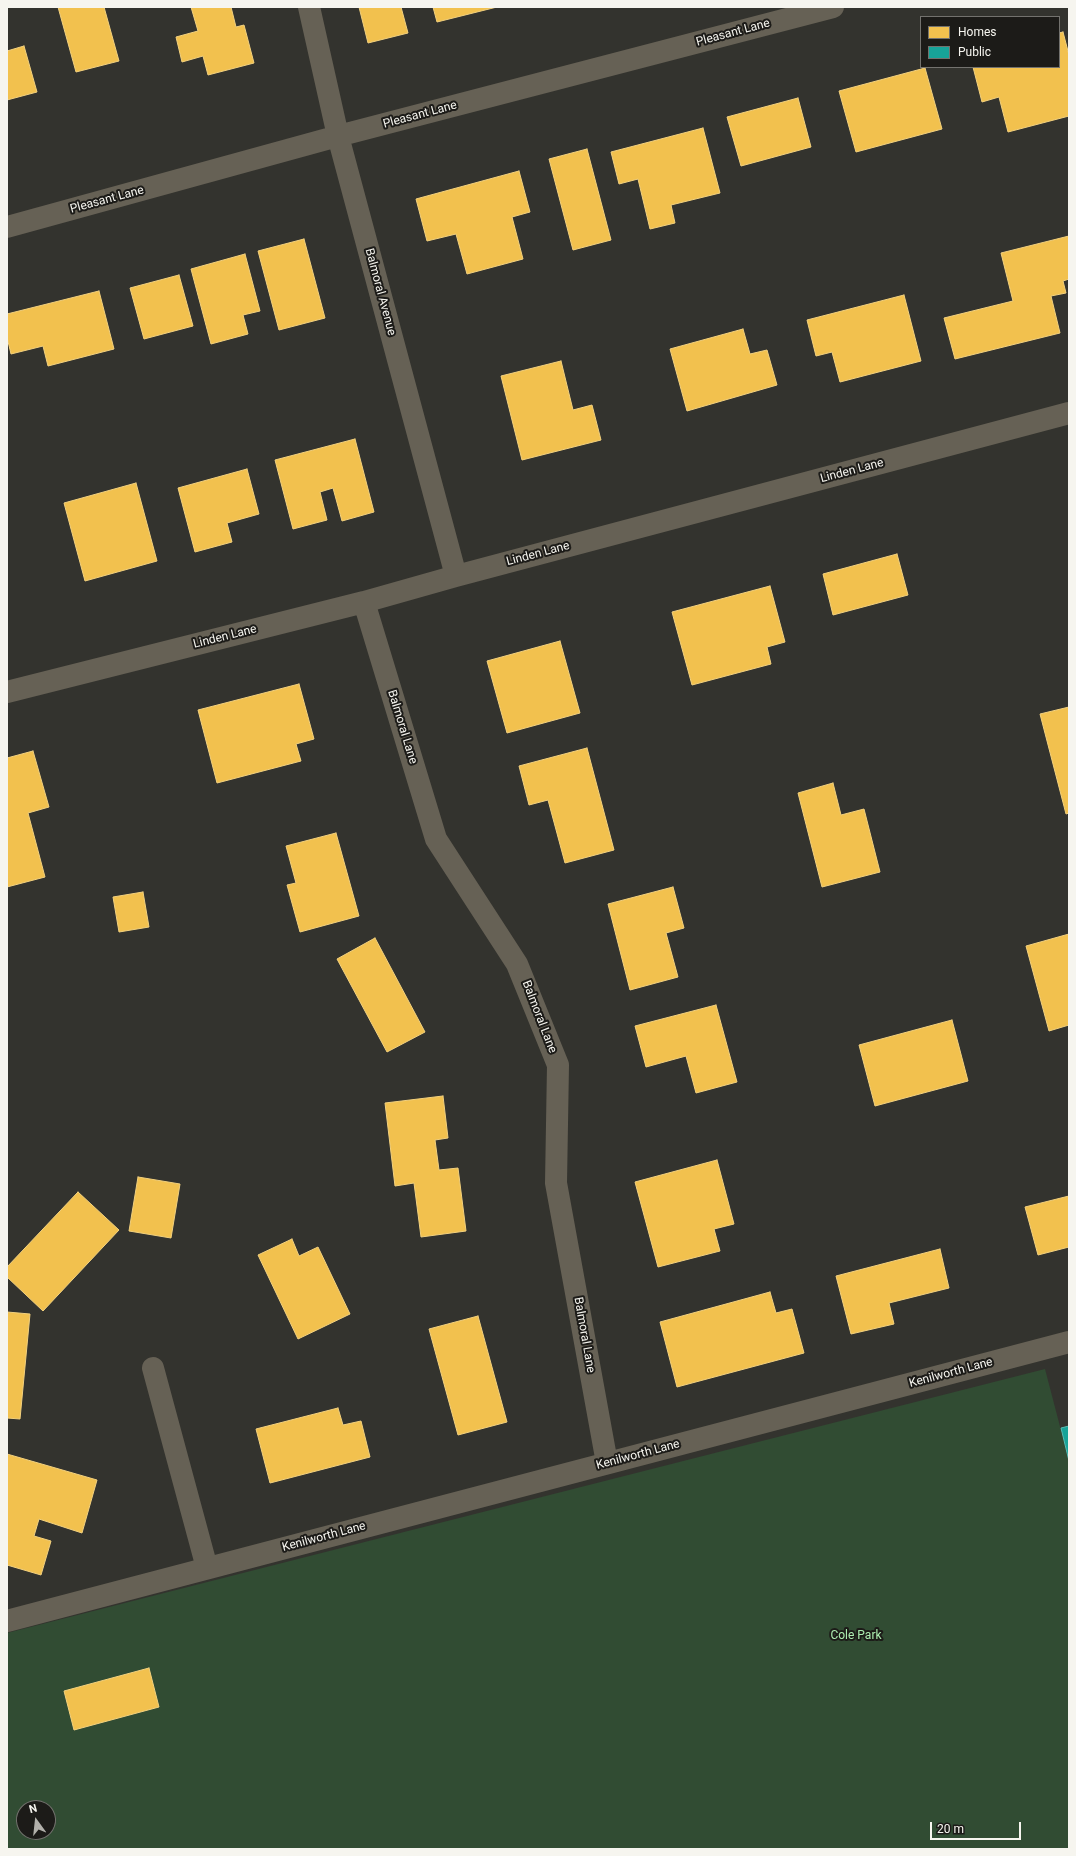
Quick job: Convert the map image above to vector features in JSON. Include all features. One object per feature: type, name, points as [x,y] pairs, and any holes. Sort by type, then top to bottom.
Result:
[{"type":"street","name":"Balmoral Avenue","points":[[309,7],[338,136],[456,576]]},
{"type":"street","name":"Pleasant Lane","points":[[7,227],[338,136],[833,7]]},
{"type":"street","name":"Linden Lane","points":[[7,692],[364,602],[456,576],[1069,413]]},
{"type":"street","name":"Balmoral Lane","points":[[364,602],[436,839],[517,964],[558,1065],[556,1183],[607,1463]]},
{"type":"street","name":"Kenilworth Lane","points":[[7,1621],[1069,1342]]},
{"type":"street","points":[[153,1368],[207,1568]]},
{"type":"green space","name":"Cole Park","points":[[1045,1369],[1069,1461],[1069,1849],[7,1849],[7,1633]]},
{"type":"building: Homes","points":[[58,7],[104,7],[119,61],[76,72]]},
{"type":"building: Homes","points":[[191,7],[231,7],[236,27],[244,25],[254,63],[208,75],[203,56],[182,62],[176,37],[198,31]]},
{"type":"building: Homes","points":[[359,7],[401,7],[408,33],[368,43]]},
{"type":"building: Homes","points":[[433,7],[497,7],[437,22]]},
{"type":"building: Homes","points":[[1063,32],[1069,55],[1069,116],[1008,132],[999,97],[982,102],[973,68],[1060,68],[1060,33]]},
{"type":"building: Homes","points":[[24,46],[37,92],[7,100],[7,51]]},
{"type":"building: Homes","points":[[925,68],[942,129],[856,152],[839,91]]},
{"type":"building: Homes","points":[[798,98],[811,147],[741,166],[727,117]]},
{"type":"building: Homes","points":[[703,128],[720,193],[671,205],[675,223],[650,229],[638,179],[619,184],[611,152]]},
{"type":"building: Homes","points":[[587,149],[611,240],[573,250],[549,159]]},
{"type":"building: Homes","points":[[519,171],[530,212],[512,217],[523,259],[467,274],[456,234],[427,241],[416,199]]},
{"type":"building: Homes","points":[[1069,236],[1069,279],[1063,281],[1066,293],[1051,296],[1060,333],[955,359],[944,318],[1013,301],[1001,253]]},
{"type":"building: Homes","points":[[304,239],[325,318],[279,330],[258,251]]},
{"type":"building: Homes","points":[[245,254],[260,311],[243,315],[248,334],[211,344],[191,269]]},
{"type":"building: Homes","points":[[179,275],[193,326],[144,339],[130,288]]},
{"type":"building: Homes","points":[[99,291],[114,349],[48,366],[43,346],[11,354],[7,337],[7,314]]},
{"type":"building: Homes","points":[[904,295],[921,361],[840,382],[832,352],[816,356],[807,320]]},
{"type":"building: Homes","points":[[743,329],[750,354],[767,350],[777,385],[687,411],[670,349]]},
{"type":"building: Homes","points":[[561,361],[573,410],[592,405],[601,440],[522,460],[501,376]]},
{"type":"building: Homes","points":[[355,439],[374,512],[342,521],[333,488],[320,492],[327,520],[293,529],[275,460]]},
{"type":"building: Homes","points":[[247,469],[259,514],[227,523],[232,542],[195,552],[178,488]]},
{"type":"building: Homes","points":[[136,483],[157,561],[85,581],[64,503]]},
{"type":"building: Homes","points":[[897,554],[908,595],[833,615],[823,574]]},
{"type":"building: Homes","points":[[770,586],[785,642],[767,647],[771,664],[692,685],[672,612]]},
{"type":"building: Homes","points":[[560,641],[580,713],[507,733],[487,661]]},
{"type":"building: Homes","points":[[299,684],[314,739],[296,744],[301,761],[217,783],[198,710]]},
{"type":"building: Homes","points":[[1069,707],[1069,813],[1066,814],[1040,714]]},
{"type":"building: Homes","points":[[587,748],[614,850],[565,863],[548,800],[529,805],[519,766]]},
{"type":"building: Homes","points":[[33,751],[49,807],[28,813],[45,877],[7,887],[7,758]]},
{"type":"building: Homes","points":[[833,783],[841,815],[864,809],[880,872],[822,887],[798,793]]},
{"type":"building: Homes","points":[[336,833],[359,916],[300,932],[287,885],[296,883],[286,846]]},
{"type":"building: Homes","points":[[673,887],[684,928],[666,933],[678,977],[630,990],[608,904]]},
{"type":"building: Homes","points":[[143,892],[149,927],[119,932],[113,897]]},
{"type":"building: Homes","points":[[1069,934],[1069,1025],[1049,1031],[1026,946]]},
{"type":"building: Homes","points":[[375,938],[425,1032],[387,1052],[337,959]]},
{"type":"building: Homes","points":[[716,1005],[737,1082],[696,1093],[686,1056],[646,1067],[635,1026]]},
{"type":"building: Homes","points":[[952,1020],[968,1081],[875,1106],[859,1045]]},
{"type":"building: Homes","points":[[443,1096],[448,1138],[435,1140],[439,1170],[458,1168],[466,1231],[421,1237],[414,1183],[395,1186],[385,1103]]},
{"type":"building: Homes","points":[[717,1160],[734,1224],[714,1229],[720,1251],[658,1267],[635,1182]]},
{"type":"building: Homes","points":[[138,1177],[180,1184],[171,1238],[129,1231]]},
{"type":"building: Homes","points":[[78,1192],[119,1230],[43,1311],[7,1277],[7,1267]]},
{"type":"building: Homes","points":[[1069,1196],[1069,1247],[1038,1255],[1025,1207]]},
{"type":"building: Homes","points":[[292,1239],[299,1256],[318,1247],[350,1314],[298,1339],[258,1255]]},
{"type":"building: Homes","points":[[940,1249],[949,1288],[889,1303],[894,1324],[851,1334],[836,1276]]},
{"type":"building: Homes","points":[[770,1292],[776,1313],[792,1309],[804,1353],[677,1387],[660,1322]]},
{"type":"building: Homes","points":[[7,1312],[30,1314],[20,1419],[7,1418]]},
{"type":"building: Homes","points":[[478,1316],[507,1422],[458,1435],[429,1329]]},
{"type":"building: Homes","points":[[338,1408],[343,1425],[361,1421],[370,1457],[270,1483],[256,1429]]},
{"type":"building: Homes","points":[[7,1454],[97,1480],[82,1533],[39,1519],[34,1536],[51,1541],[41,1575],[7,1565]]},
{"type":"building: Homes","points":[[149,1668],[159,1707],[74,1730],[64,1691]]},
{"type":"building: Public","points":[[1069,1426],[1069,1461],[1061,1428]]}]
